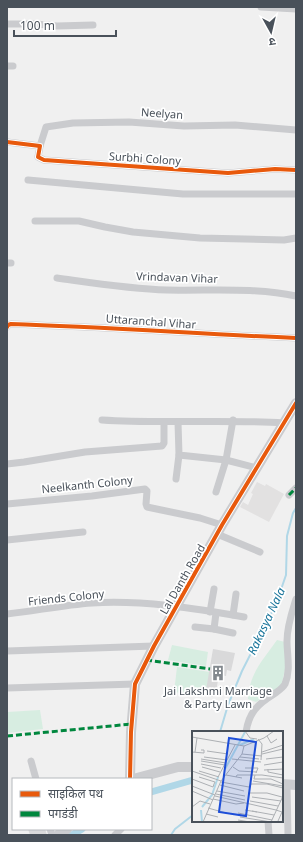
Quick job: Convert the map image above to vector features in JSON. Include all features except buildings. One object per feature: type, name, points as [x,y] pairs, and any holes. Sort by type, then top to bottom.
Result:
[{"type":"street","points":[[261,7],[296,9]]},
{"type":"street","points":[[7,24],[58,26],[93,25]]},
{"type":"street","name":"Neelyan","points":[[40,146],[46,127],[72,124],[129,122],[184,126],[234,125],[296,130]]},
{"type":"street","points":[[7,142],[40,146]]},
{"type":"street","name":"Surbhi Colony","points":[[40,146],[38,157],[44,160],[228,173],[275,169],[296,170]]},
{"type":"street","points":[[28,180],[183,194],[296,194]]},
{"type":"street","points":[[35,221],[79,221],[133,232],[200,238],[284,240],[296,238]]},
{"type":"street","name":"Vrindavan Vihar","points":[[57,278],[100,284],[166,290],[238,290],[296,296]]},
{"type":"street","name":"Uttaranchal Vihar","points":[[7,327],[8,325],[12,324],[87,326],[296,338]]},
{"type":"street","name":"Lal Danth Road","points":[[130,778],[131,732],[135,684],[154,646],[220,530],[296,403]]},
{"type":"street","points":[[102,420],[178,422],[233,420],[284,423]]},
{"type":"street","points":[[216,492],[226,460],[233,420]]},
{"type":"street","points":[[7,464],[85,452],[162,446],[164,443],[164,422]]},
{"type":"street","points":[[176,479],[179,455],[178,422]]},
{"type":"street","points":[[179,455],[226,460],[257,468]]},
{"type":"street","points":[[289,495],[296,488]]},
{"type":"street","name":"Neelkanth Colony","points":[[7,504],[92,496],[145,489],[147,491],[146,504],[148,508],[200,518],[220,530]]},
{"type":"street","points":[[220,530],[260,552]]},
{"type":"street","points":[[7,540],[82,532]]},
{"type":"street","points":[[214,589],[214,629]]},
{"type":"street","points":[[233,615],[236,594]]},
{"type":"street","points":[[246,731],[250,717],[255,707],[283,687],[292,667],[287,641],[288,626],[296,599]]},
{"type":"street","name":"Friends Colony","points":[[7,614],[92,603],[138,603],[244,617]]},
{"type":"street","points":[[195,627],[233,633]]},
{"type":"street","points":[[7,651],[154,646]]},
{"type":"street","points":[[7,688],[135,684]]},
{"type":"street","points":[[31,761],[36,778]]},
{"type":"street","points":[[137,778],[178,767],[192,767]]},
{"type":"street","points":[[288,784],[288,835]]},
{"type":"street","points":[[268,822],[269,835]]},
{"type":"shaded area","points":[[257,482],[265,486],[266,484],[284,494],[269,522],[240,507],[243,502],[248,505],[253,494],[251,493]]},
{"type":"green space","points":[[277,640],[285,642],[287,661],[281,687],[256,702],[248,699],[251,682],[254,675]]},
{"type":"green space","points":[[172,645],[208,652],[206,666],[168,660]]},
{"type":"green space","points":[[177,667],[210,672],[205,696],[174,692]]},
{"type":"green space","points":[[40,710],[43,729],[7,733],[7,712]]},
{"type":"waterway","name":"Rakasya Nala","points":[[220,731],[228,705],[242,671],[276,604],[286,575],[287,536],[293,513],[296,508]]},
{"type":"waterway","points":[[152,792],[192,780]]},
{"type":"waterway","name":"Rakasya Nala","points":[[171,835],[175,829],[192,816]]},
{"type":"waterway","points":[[72,835],[80,830]]},
{"type":"marked path","points":[[289,495],[296,488]]},
{"type":"marked path","points":[[146,660],[210,669]]},
{"type":"marked path","points":[[7,736],[132,724]]},
{"type":"cycle path","points":[[7,142],[40,146],[38,157],[44,160],[228,173],[275,169],[296,170]]},
{"type":"cycle path","points":[[7,327],[11,324],[47,325],[296,338]]},
{"type":"cycle path","points":[[130,778],[131,732],[135,684],[154,646],[222,525],[296,403]]},
{"type":"place","name":"Jai Lakshmi Marriage & Party Lawn","points":[[218,673]]}]
